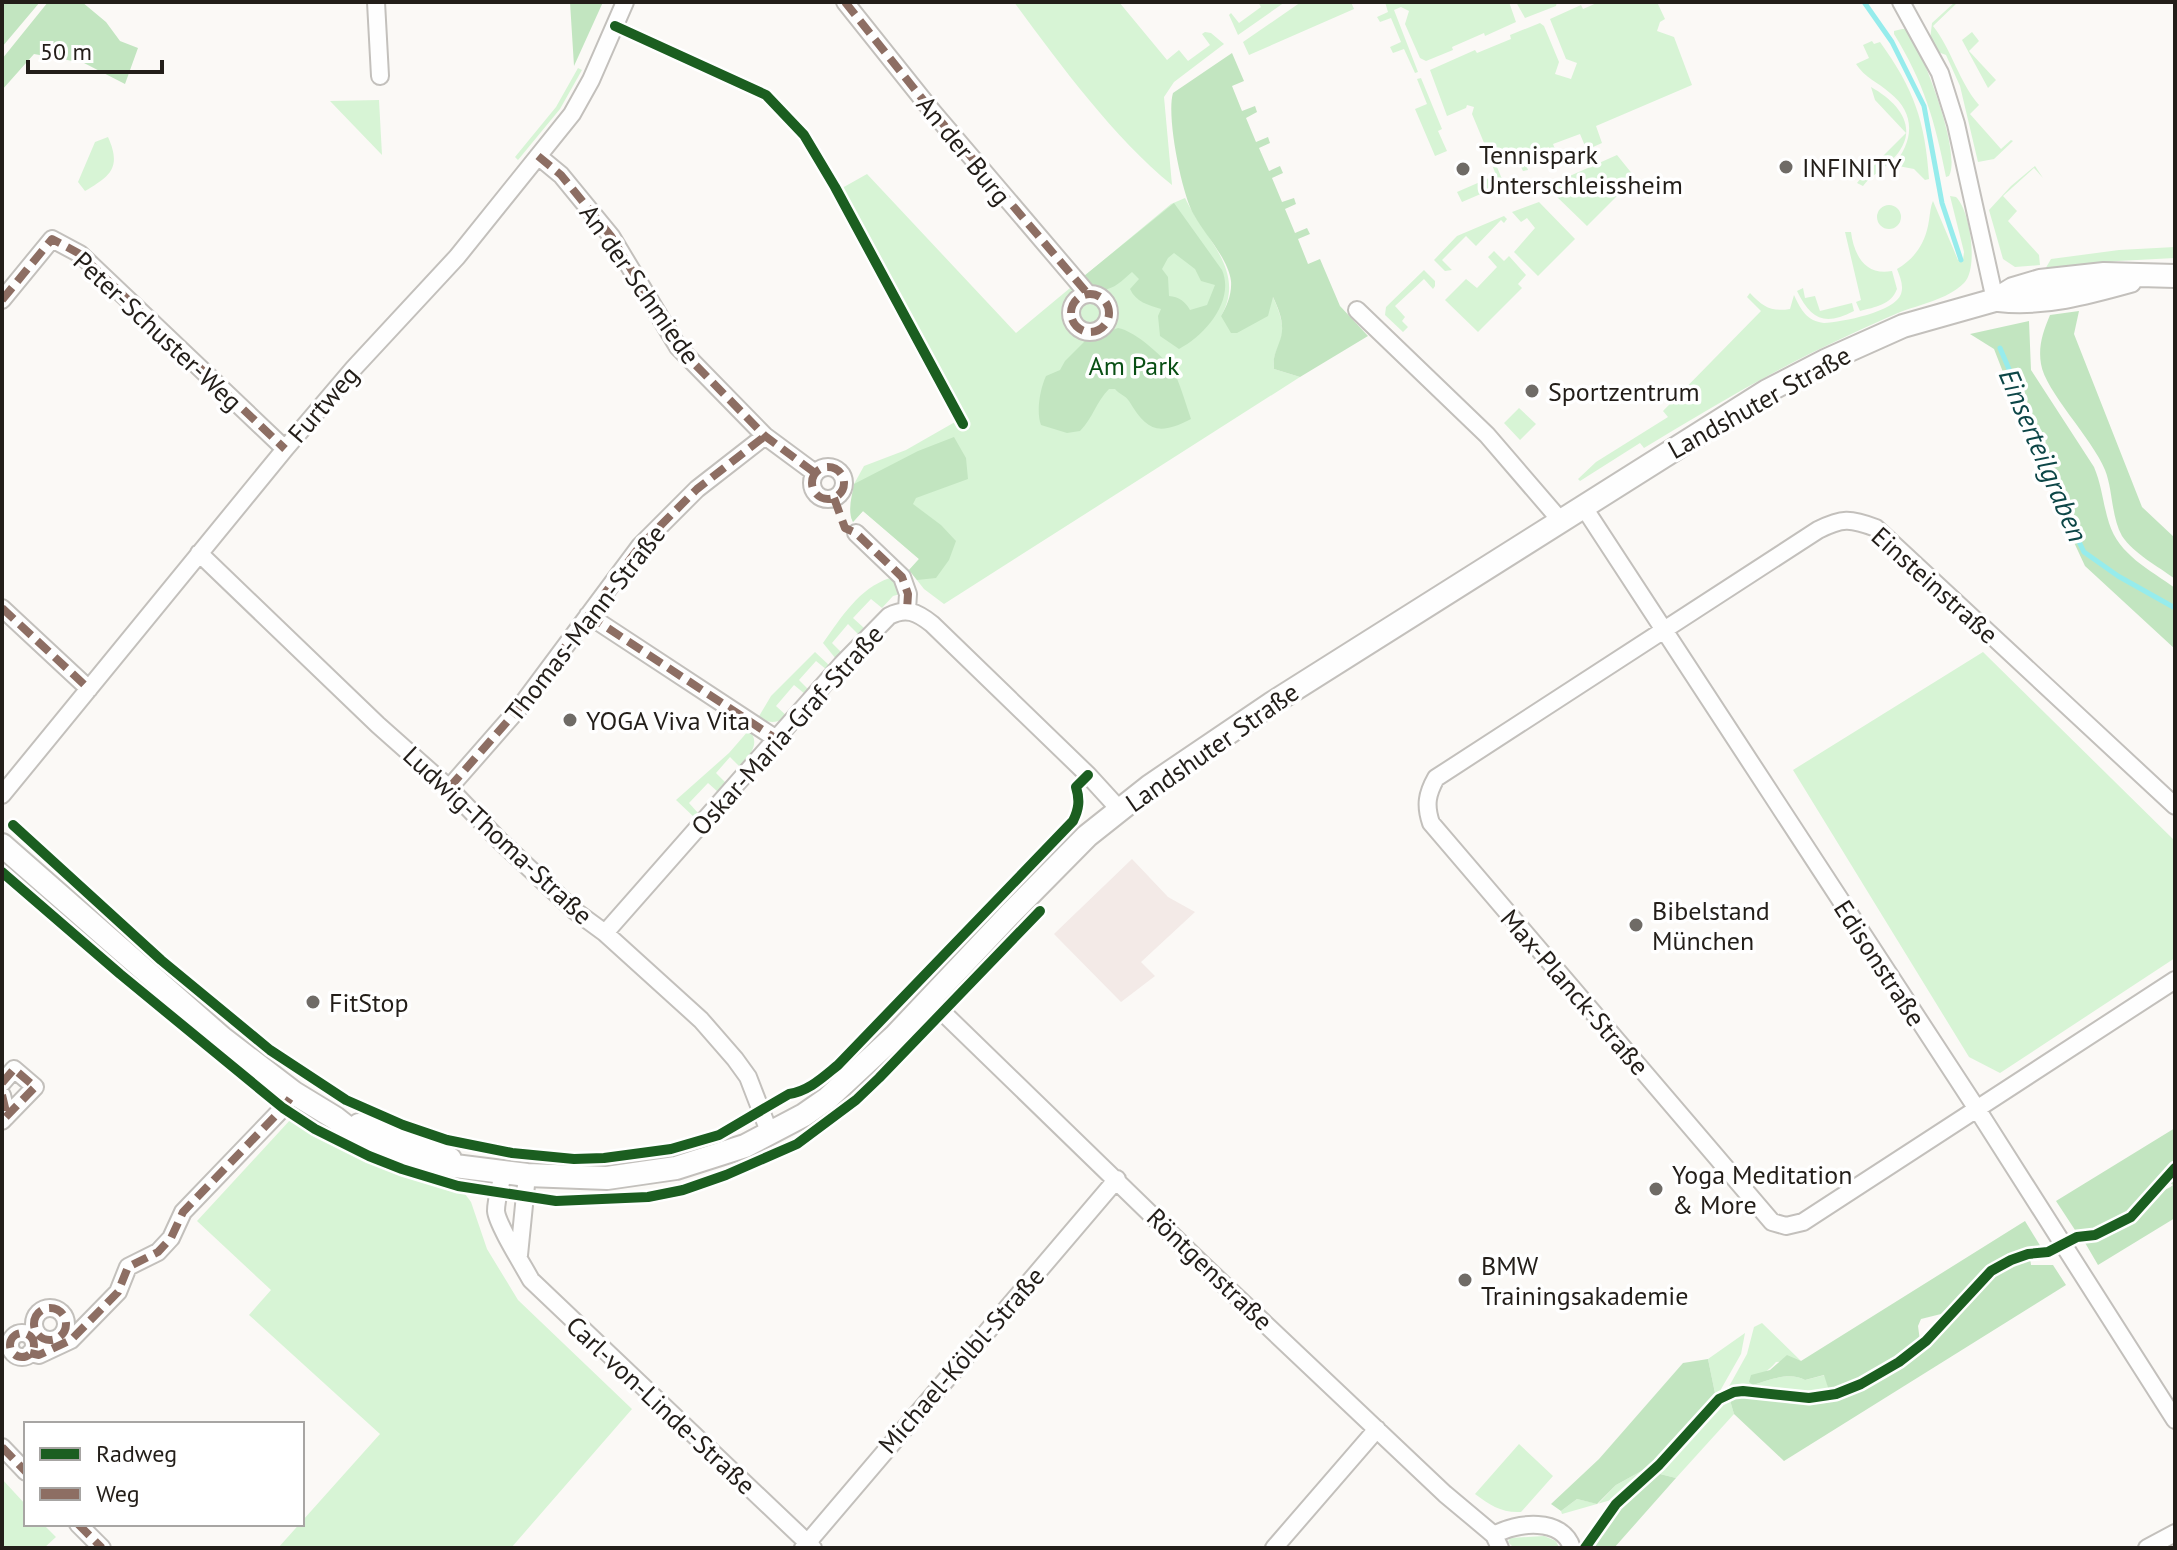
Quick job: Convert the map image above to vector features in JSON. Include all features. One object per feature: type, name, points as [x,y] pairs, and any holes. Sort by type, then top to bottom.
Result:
[{"type":"main road","name":"Landshuter Straße","points":[[2,845],[222,1038],[363,1140],[415,1161],[527,1175],[607,1178],[647,1173],[712,1158],[770,1134],[804,1115],[849,1081],[1087,836],[1120,810],[1271,704],[1722,418],[1827,360],[1903,326],[1995,300],[2013,289],[2040,281],[2104,274],[2175,276]]},
{"type":"street","points":[[376,2],[380,76]]},
{"type":"street","name":"Furtweg","points":[[2,795],[285,449],[354,368],[457,257],[572,114],[591,80],[625,2]]},
{"type":"street","name":"An der Burg","points":[[845,2],[946,129],[1088,294]]},
{"type":"street","points":[[1901,2],[1940,73],[1956,124],[1995,300]]},
{"type":"street","name":"An der Schmiede","points":[[538,156],[561,175],[611,236],[678,347],[765,436],[815,473]]},
{"type":"street","name":"Peter-Schuster-Weg","points":[[2,300],[52,239],[80,254],[285,449]]},
{"type":"street","points":[[1357,310],[1487,435],[1561,521]]},
{"type":"street","name":"Thomas-Mann-Straße","points":[[449,788],[520,707],[640,546],[697,489],[765,436]]},
{"type":"street","name":"Edisonstraße","points":[[1583,506],[1977,1109],[2175,1420]]},
{"type":"street","name":"Einsteinstraße","points":[[1665,629],[1818,530],[1834,522],[1853,519],[1876,528],[2175,806]]},
{"type":"street","points":[[856,533],[902,577],[908,594],[907,610]]},
{"type":"street","name":"Ludwig-Thoma-Straße","points":[[199,553],[378,725],[449,788],[564,901],[605,933],[701,1020],[748,1077],[770,1134]]},
{"type":"street","points":[[2,608],[89,689]]},
{"type":"street","name":"Oskar-Maria-Graf-Straße","points":[[605,933],[842,664],[889,616],[907,610],[919,613],[932,624],[1081,768],[1120,810]]},
{"type":"street","points":[[588,615],[778,740]]},
{"type":"street","name":"Max-Planck-Straße","points":[[1665,629],[1436,778],[1428,792],[1426,809],[1431,823],[1772,1222],[1786,1226],[1803,1222],[1977,1109]]},
{"type":"street","points":[[1977,1109],[2175,980]]},
{"type":"street","name":"Röntgenstraße","points":[[929,999],[1203,1265],[1497,1542],[1506,1528],[1549,1525],[1563,1532],[1572,1548]]},
{"type":"street","points":[[2,1083],[14,1069],[35,1087],[4,1119]]},
{"type":"street","points":[[67,1337],[65,1320],[57,1309],[50,1307],[37,1313],[33,1341],[39,1355],[67,1337],[118,1292],[128,1267],[158,1252],[171,1238],[183,1212],[294,1093]]},
{"type":"street","points":[[2,1095],[4,1119]]},
{"type":"street","name":"Carl-von-Linde-Straße","points":[[503,1173],[496,1213],[504,1234],[531,1280],[807,1546]]},
{"type":"street","points":[[519,1255],[527,1175]]},
{"type":"street","name":"Michael-Kölbl-Straße","points":[[807,1546],[1117,1179]]},
{"type":"street","points":[[6,1352],[17,1356],[33,1341]]},
{"type":"street","points":[[1274,1548],[1377,1429]]},
{"type":"street","points":[[2,1447],[24,1470]]},
{"type":"street","points":[[80,1526],[102,1548]]},
{"type":"street","points":[[2147,1548],[2175,1533]]},
{"type":"shaded area","points":[[1132,859],[1168,897],[1195,912],[1141,962],[1155,976],[1121,1002],[1054,934]]},
{"type":"green space","points":[[2,2],[40,2],[2,47]]},
{"type":"green space","points":[[48,2],[82,2],[106,22],[120,41],[138,48],[125,84],[84,63],[34,54],[2,90],[2,59]]},
{"type":"green space","points":[[570,2],[603,2],[574,66]]},
{"type":"green space","points":[[1014,2],[1119,2],[1167,60],[1179,50],[1188,61],[1210,45],[1202,34],[1205,32],[1224,44],[1174,82],[1164,97],[1172,185],[1108,122]]},
{"type":"green space","points":[[1258,2],[1285,2],[1238,35],[1229,15],[1231,13],[1239,23],[1261,7]]},
{"type":"green space","points":[[1301,2],[1351,2],[1354,9],[1249,55],[1243,42]]},
{"type":"green space","points":[[1385,2],[1509,2],[1516,22],[1485,36],[1484,33],[1426,61],[1420,58],[1405,24],[1409,11],[1401,7],[1394,10],[1418,72],[1415,73],[1404,49],[1393,53],[1390,47],[1401,42],[1391,18],[1380,22],[1377,17],[1388,12]]},
{"type":"green space","points":[[1516,2],[1557,2],[1556,6],[1525,18]]},
{"type":"green space","points":[[1599,2],[1657,2],[1665,19],[1660,22],[1657,31],[1674,37],[1692,85],[1596,126],[1602,143],[1593,147],[1592,143],[1585,146],[1580,134],[1553,144],[1558,157],[1554,159],[1549,147],[1523,157],[1528,170],[1523,171],[1517,159],[1497,167],[1504,184],[1462,202],[1457,192],[1496,175],[1489,157],[1495,154],[1487,150],[1472,114],[1474,107],[1467,105],[1447,116],[1430,70],[1475,50],[1477,53],[1511,39],[1510,35],[1540,23],[1559,62],[1555,74],[1571,79],[1577,63],[1566,59],[1550,19],[1581,5],[1583,9]]},
{"type":"green space","points":[[1958,2],[1933,26],[1979,105],[1970,114],[2001,149],[2013,141],[1994,159],[1978,162],[1960,86],[1946,55],[1938,52],[1930,40],[1932,23]]},
{"type":"green space","points":[[1908,29],[1915,42],[1946,126],[1952,164],[1946,177],[1927,103],[1894,34],[1894,31]]},
{"type":"green space","points":[[1972,32],[1979,41],[1969,51],[1996,80],[1988,88],[1962,40]]},
{"type":"green space","points":[[1872,41],[1874,44],[1880,42],[1916,106],[1929,179],[1925,180],[1914,169],[1893,165],[1905,147],[1908,119],[1898,101],[1856,64],[1869,58],[1863,45]]},
{"type":"green space","points":[[1232,53],[1244,81],[1232,86],[1242,111],[1255,106],[1257,112],[1246,118],[1256,142],[1268,137],[1270,143],[1259,148],[1269,171],[1280,166],[1283,173],[1272,178],[1282,202],[1294,198],[1296,204],[1285,209],[1295,233],[1307,228],[1310,234],[1298,239],[1308,264],[1320,259],[1340,306],[1368,336],[1300,377],[1274,369],[1282,325],[1273,297],[1268,316],[1237,333],[1231,333],[1221,316],[1231,291],[1229,272],[1189,205],[1180,174],[1173,136],[1173,93]]},
{"type":"green space","points":[[578,68],[582,70],[560,109],[518,160],[515,157],[556,107]]},
{"type":"green space","points":[[1421,78],[1442,129],[1438,131],[1447,151],[1435,156],[1415,109],[1427,104],[1417,79]]},
{"type":"green space","points":[[1871,87],[1899,110],[1906,133],[1875,100]]},
{"type":"green space","points":[[379,100],[382,155],[330,101]]},
{"type":"green space","points":[[1906,133],[1900,150],[1891,161],[1863,186],[1857,183],[1861,178]]},
{"type":"green space","points":[[108,137],[114,156],[111,170],[85,191],[78,182],[95,142]]},
{"type":"green space","points":[[1617,155],[1650,196],[1648,198],[1631,182],[1587,226],[1555,195],[1554,183]]},
{"type":"green space","points":[[2035,166],[2043,178],[2034,168],[2003,196],[2017,211],[2008,221],[2039,255],[2040,265],[2015,267],[2003,259],[1989,210],[2011,186]]},
{"type":"green space","name":"Am Park","points":[[867,174],[1016,333],[1171,204],[1185,198],[1226,269],[1228,300],[1221,316],[1273,297],[1282,325],[1274,369],[1300,377],[944,604],[924,589],[909,570],[919,559],[863,511],[853,522],[851,517],[854,484],[864,466],[906,450],[955,422],[835,192]]},
{"type":"green space","points":[[1950,196],[1956,197],[1961,204],[1971,239],[1969,276],[1957,289],[1821,348],[1644,448],[1640,443],[1580,481],[1578,479],[1596,462],[1668,417],[1663,411],[1761,311],[1747,297],[1750,293],[1763,305],[1778,310],[1790,309],[1794,295],[1805,314],[1824,323],[1855,318],[1889,306],[1902,291],[1897,269],[1921,245],[1933,201],[1958,260],[1963,260],[1964,252]]},
{"type":"green space","points":[[1539,202],[1575,239],[1538,276],[1514,252],[1535,228],[1527,218],[1521,222],[1512,212]]},
{"type":"green space","points":[[1174,203],[1222,270],[1225,293],[1216,316],[1208,326],[1179,349],[1160,336],[1158,316],[1161,309],[1143,302],[1130,289],[1139,279],[1132,272],[1109,289],[1097,288],[1084,276]],"holes":[[[1174,253],[1195,269],[1201,281],[1215,285],[1207,305],[1190,310],[1181,300],[1169,296],[1168,277],[1162,269]]]},
{"type":"green space","points":[[1889,205],[1900,212],[1901,217],[1894,228],[1889,229],[1878,222],[1877,217],[1884,206]]},
{"type":"green space","points":[[1504,216],[1507,219],[1504,223],[1501,220],[1476,246],[1466,236],[1442,260],[1452,270],[1445,271],[1434,260],[1457,236]]},
{"type":"green space","points":[[1845,232],[1851,232],[1858,256],[1868,267],[1883,272],[1892,271],[1897,289],[1887,302],[1860,311],[1856,302],[1861,300]]},
{"type":"green space","points":[[2175,247],[2175,258],[2118,261],[2044,271],[2051,259],[2119,250]]},
{"type":"green space","points":[[1494,251],[1504,261],[1509,256],[1526,275],[1518,284],[1522,288],[1478,332],[1445,300],[1466,279],[1477,288],[1497,267],[1488,257]]},
{"type":"green space","points":[[1424,270],[1435,281],[1433,289],[1424,279],[1395,306],[1405,317],[1402,321],[1408,327],[1403,332],[1385,315],[1386,307]]},
{"type":"green space","points":[[1803,288],[1805,298],[1815,296],[1820,311],[1852,303],[1854,311],[1835,318],[1820,318],[1802,301],[1797,291]]},
{"type":"green space","points":[[2079,311],[2074,334],[2142,507],[2175,538],[2175,579],[2140,554],[2122,536],[2099,457],[2044,375],[2041,345],[2050,315]]},
{"type":"green space","points":[[2029,321],[2031,370],[2094,467],[2114,534],[2127,553],[2175,588],[2175,649],[2085,566],[2045,480],[1994,349],[1970,334]]},
{"type":"green space","points":[[1118,328],[1142,340],[1167,362],[1176,376],[1191,419],[1170,428],[1154,428],[1142,419],[1126,397],[1115,389],[1109,389],[1080,431],[1067,433],[1041,425],[1039,400],[1046,376],[1060,370],[1087,339]]},
{"type":"green space","points":[[1519,408],[1536,424],[1520,440],[1504,423]]},
{"type":"green space","points":[[954,437],[966,458],[968,479],[916,498],[913,504],[956,541],[949,560],[936,578],[917,580],[909,570],[919,559],[863,511],[853,522],[850,508],[854,484],[918,451]]},
{"type":"green space","points":[[890,578],[900,587],[900,594],[893,596],[882,608],[871,599],[853,618],[864,628],[858,634],[848,624],[832,643],[842,653],[836,659],[823,643],[860,596]]},
{"type":"green space","points":[[815,652],[830,666],[827,670],[816,661],[799,680],[809,690],[805,694],[794,685],[776,706],[787,716],[784,719],[773,722],[758,718],[771,696]]},
{"type":"green space","points":[[1983,652],[2175,841],[2175,958],[2000,1073],[1969,1057],[1793,770]]},
{"type":"green space","points":[[749,730],[754,744],[740,767],[730,757],[716,773],[726,783],[718,792],[708,783],[689,803],[698,813],[695,818],[676,800],[729,753]]},
{"type":"green space","points":[[291,1119],[367,1158],[430,1182],[457,1188],[471,1202],[487,1249],[518,1300],[632,1409],[511,1548],[278,1548],[298,1526],[304,1526],[304,1519],[380,1434],[249,1315],[271,1290],[197,1221]]},
{"type":"green space","points":[[2175,1128],[2175,1163],[2143,1198],[2105,1227],[2075,1230],[2056,1201]]},
{"type":"green space","points":[[2175,1173],[2175,1218],[2098,1265],[2084,1241],[2144,1211],[2160,1193],[2173,1185],[2167,1181]]},
{"type":"green space","points":[[2025,1221],[2041,1247],[2010,1257],[1990,1269],[1945,1313],[1921,1319],[1918,1326],[1920,1341],[1877,1372],[1851,1385],[1829,1391],[1824,1375],[1805,1380],[1793,1376],[1779,1377],[1753,1385],[1749,1382],[1751,1375],[1770,1370],[1787,1355],[1801,1361]]},
{"type":"green space","points":[[2030,1257],[2031,1265],[2053,1265],[2066,1285],[1784,1461],[1734,1414],[1729,1397],[1820,1399],[1851,1393],[1872,1384],[1920,1351],[1986,1283],[2013,1264]]},
{"type":"green space","points":[[1762,1323],[1801,1361],[1776,1362],[1753,1385],[1779,1377],[1793,1376],[1805,1380],[1825,1375],[1829,1391],[1727,1390],[1747,1354],[1754,1327]]},
{"type":"green space","points":[[1745,1333],[1741,1354],[1716,1398],[1708,1359]]},
{"type":"green space","points":[[1708,1359],[1716,1398],[1658,1462],[1616,1485],[1597,1504],[1577,1499],[1561,1511],[1551,1504],[1599,1459],[1683,1363]]},
{"type":"green space","points":[[1729,1397],[1734,1414],[1676,1478],[1656,1473],[1720,1403]]},
{"type":"green space","points":[[1519,1444],[1553,1476],[1521,1512],[1514,1512],[1496,1508],[1475,1494]]},
{"type":"green space","points":[[1658,1462],[1611,1500],[1598,1504],[1616,1485]]},
{"type":"green space","points":[[1656,1473],[1676,1478],[1614,1548],[1592,1548],[1618,1509]]},
{"type":"green space","points":[[2,1479],[24,1503],[24,1526],[45,1526],[56,1537],[44,1548],[2,1548]]},
{"type":"green space","points":[[1577,1499],[1597,1504],[1562,1514],[1561,1511]]},
{"type":"green space","points":[[1544,1536],[1556,1541],[1559,1548],[1514,1548],[1508,1542],[1510,1538]]},
{"type":"waterway","name":"Einserteilgraben","points":[[1864,2],[1892,42],[1924,106],[1942,203],[1961,260]]},
{"type":"waterway","name":"Einserteilgraben","points":[[2000,348],[2065,513],[2084,552],[2118,576],[2175,608]]},
{"type":"marked path","points":[[845,2],[932,111],[1088,294]]},
{"type":"marked path","points":[[538,156],[561,175],[611,236],[678,347],[765,436],[815,473]]},
{"type":"marked path","points":[[2,300],[52,239],[80,254],[285,449]]},
{"type":"marked path","points":[[1090,294],[1104,299],[1109,313],[1104,327],[1090,332],[1076,327],[1071,313],[1076,299],[1090,294]]},
{"type":"marked path","points":[[449,788],[520,707],[640,546],[697,489],[765,436]]},
{"type":"marked path","points":[[828,467],[839,472],[844,483],[839,494],[828,499],[817,494],[812,483],[817,472],[828,467]]},
{"type":"marked path","points":[[834,498],[845,528],[856,533],[902,577],[908,594],[907,610]]},
{"type":"marked path","points":[[2,608],[89,689]]},
{"type":"marked path","points":[[588,615],[778,740]]},
{"type":"marked path","points":[[2,1083],[14,1069],[35,1087],[2,1121]]},
{"type":"marked path","points":[[30,1353],[39,1355],[71,1340],[118,1292],[128,1267],[158,1252],[171,1238],[183,1212],[294,1093]]},
{"type":"marked path","points":[[2,1095],[7,1116]]},
{"type":"marked path","points":[[50,1308],[61,1313],[66,1324],[61,1335],[50,1340],[39,1335],[34,1324],[39,1313],[50,1308]]},
{"type":"marked path","points":[[22,1333],[33,1340],[34,1345],[27,1356],[22,1357],[11,1350],[10,1345],[17,1334],[22,1333]]},
{"type":"marked path","points":[[2,1447],[24,1470]]},
{"type":"marked path","points":[[80,1526],[102,1548]]},
{"type":"cycle path","points":[[615,26],[766,95],[804,135],[963,424]]},
{"type":"cycle path","points":[[13,825],[161,960],[270,1050],[346,1100],[447,1140],[512,1153],[574,1159],[604,1158],[671,1149],[719,1135],[821,1079],[1073,821],[1078,804],[1076,787],[1088,775]]},
{"type":"cycle path","points":[[2,872],[283,1108],[315,1129],[369,1156],[458,1186],[556,1201],[648,1197],[683,1190],[797,1144],[856,1100],[879,1078],[1040,911]]},
{"type":"cycle path","points":[[1585,1548],[1616,1504],[1659,1465],[1719,1399],[1743,1391],[1809,1398],[1836,1394],[1861,1384],[1899,1362],[1926,1341],[1991,1271],[2028,1254],[2048,1252],[2077,1237],[2095,1235],[2131,1217],[2175,1168]]},
{"type":"place","name":"INFINITY","points":[[1786,167]]},
{"type":"place","name":"Tennispark Unterschleissheim","points":[[1463,169]]},
{"type":"place","name":"Sportzentrum","points":[[1532,391]]},
{"type":"place","name":"YOGA Viva Vita","points":[[570,720]]},
{"type":"place","name":"Bibelstand München","points":[[1636,925]]},
{"type":"place","name":"FitStop","points":[[313,1002]]},
{"type":"place","name":"Yoga Meditation & More","points":[[1656,1189]]},
{"type":"place","name":"BMW Trainingsakademie","points":[[1465,1280]]}]
